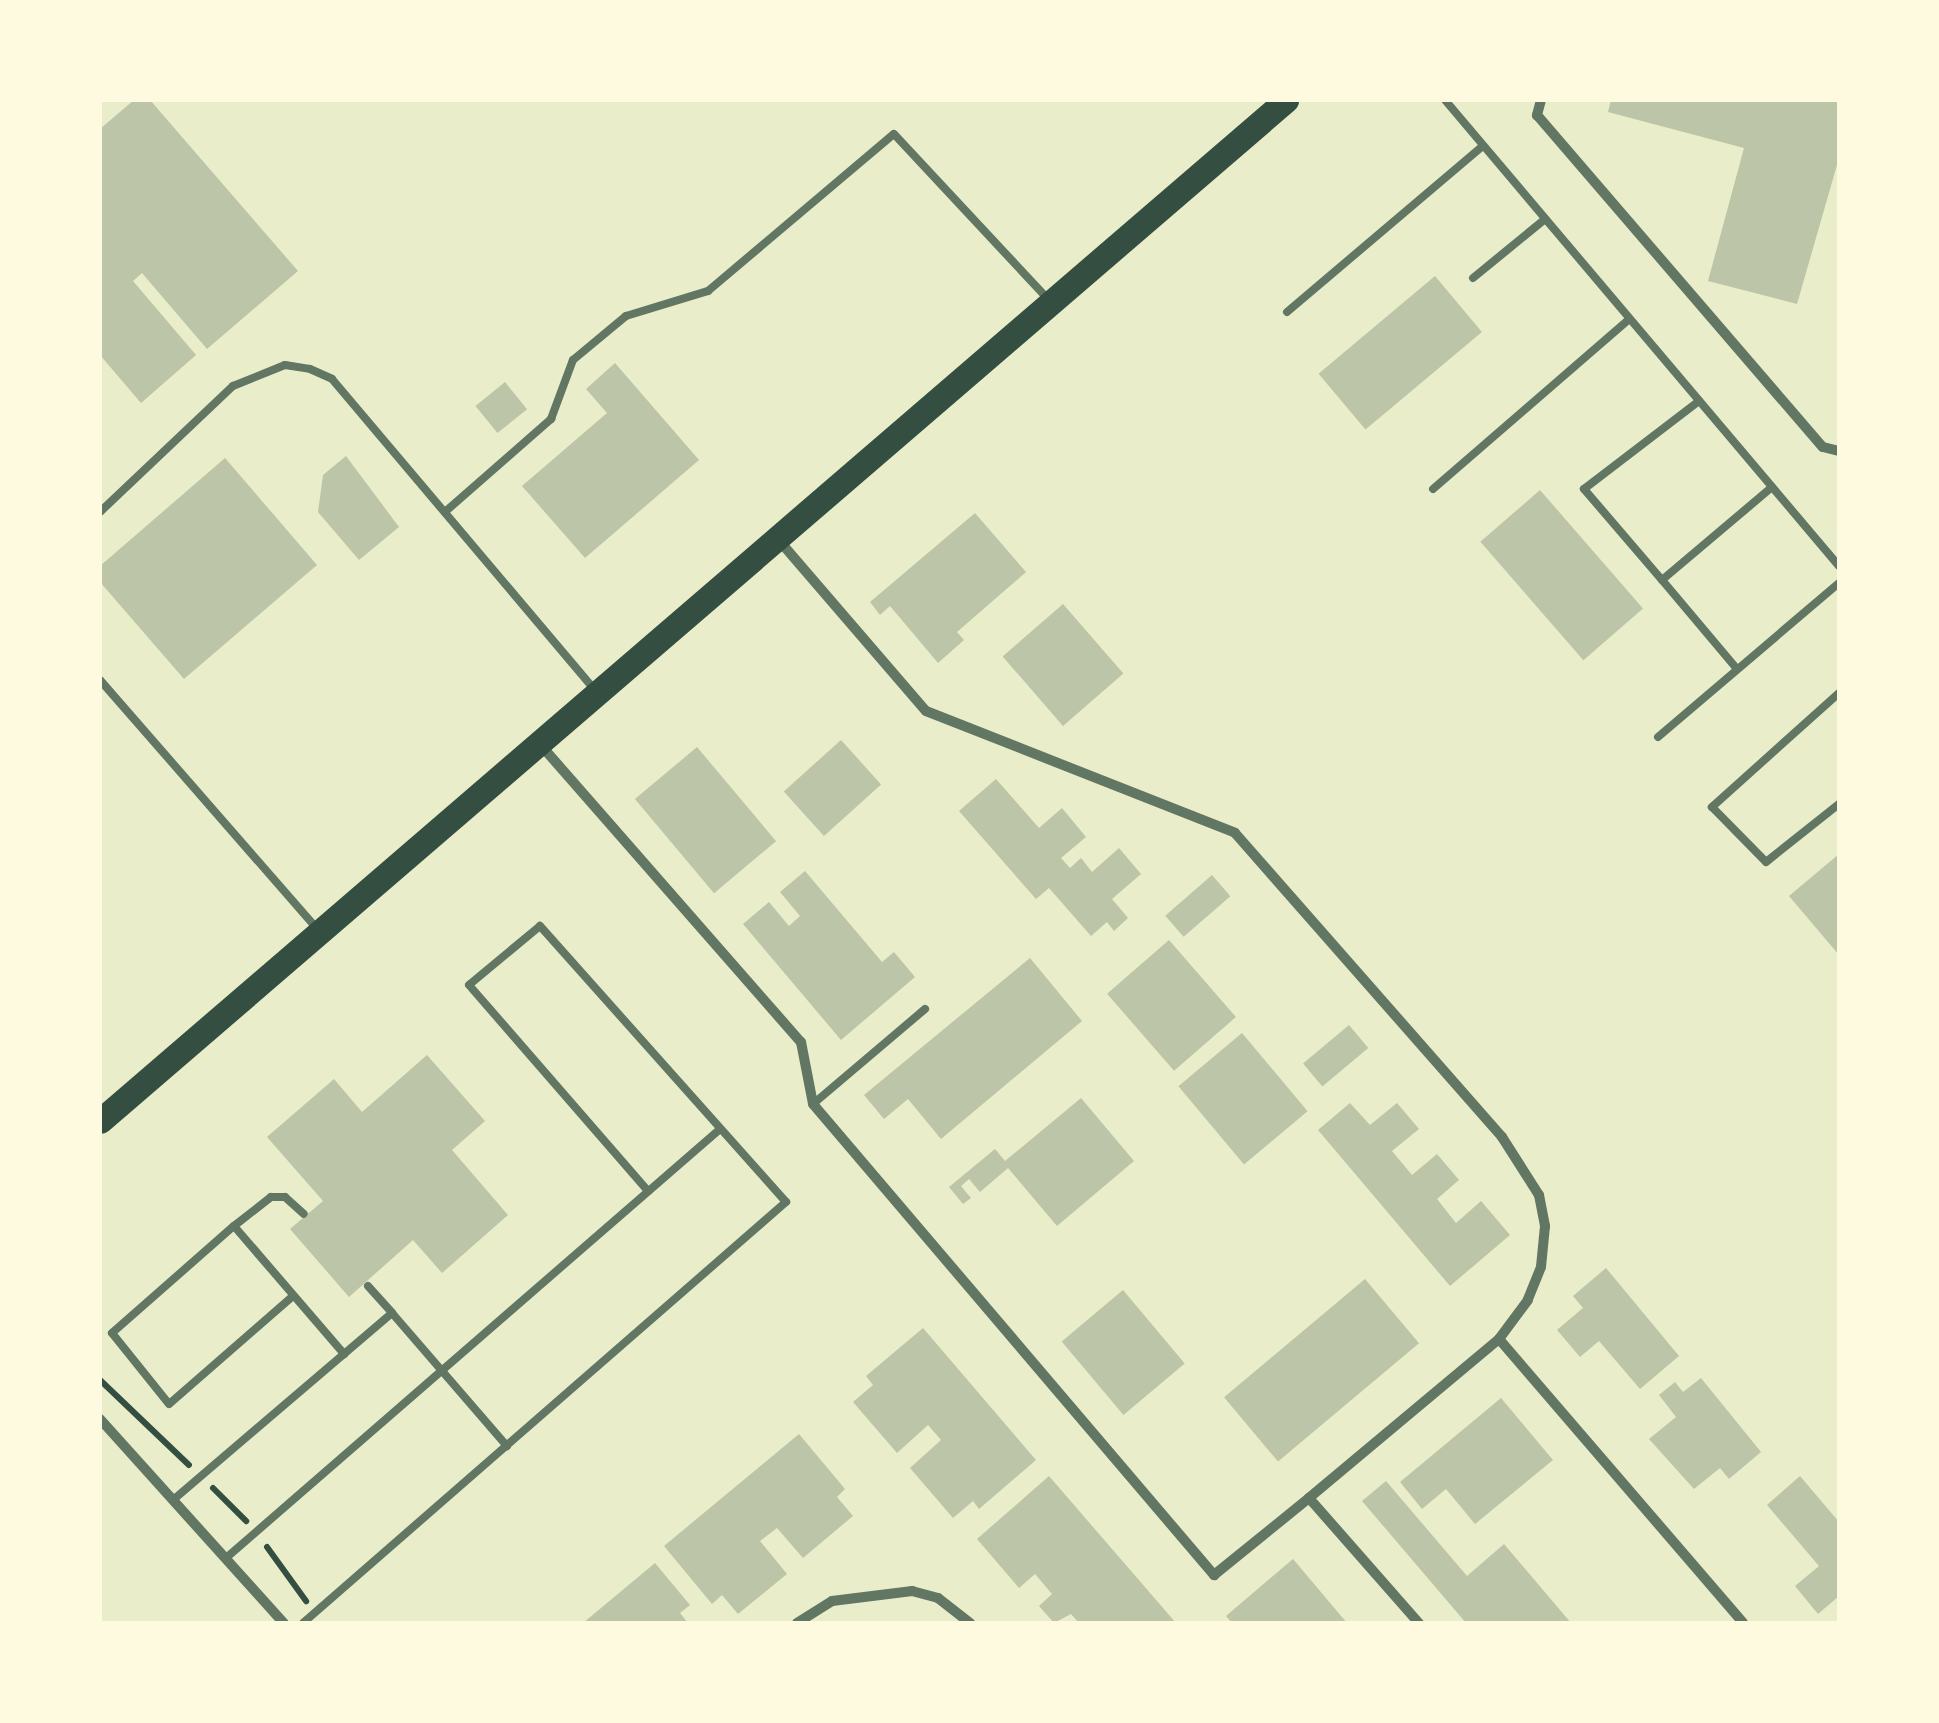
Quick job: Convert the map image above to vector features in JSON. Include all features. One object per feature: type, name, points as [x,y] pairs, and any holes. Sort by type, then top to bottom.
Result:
[{"type":"main road","points":[[100,1121],[1286,100]]},
{"type":"street","points":[[1541,100],[1537,115],[1823,447],[1839,451]]},
{"type":"street","points":[[540,743],[801,1042],[813,1104],[1214,1574],[1499,1338],[1528,1300],[1541,1267],[1546,1226],[1539,1195],[1502,1138],[1236,832],[926,711],[777,538]]},
{"type":"street","points":[[1499,1338],[1743,1623]]},
{"type":"street","points":[[100,1419],[284,1623]]},
{"type":"street","points":[[1310,1498],[1419,1623]]},
{"type":"street","points":[[797,1623],[832,1601],[912,1591],[938,1598],[970,1623]]},
{"type":"lane","points":[[1444,100],[1839,566]]},
{"type":"lane","points":[[446,511],[551,420],[573,360],[626,316],[708,291],[894,134],[1051,302]]},
{"type":"lane","points":[[1287,312],[1483,146]]},
{"type":"lane","points":[[1473,278],[1545,219]]},
{"type":"lane","points":[[1434,489],[1630,319]]},
{"type":"lane","points":[[100,512],[233,386],[286,365],[332,379],[597,693]]},
{"type":"lane","points":[[1699,401],[1584,489],[1738,669]]},
{"type":"lane","points":[[1662,580],[1772,487]]},
{"type":"lane","points":[[1658,736],[1839,583]]},
{"type":"lane","points":[[100,680],[320,932]]},
{"type":"lane","points":[[1839,693],[1712,808],[1766,862],[1839,804]]},
{"type":"lane","points":[[303,1623],[786,1202],[540,926],[470,985],[648,1191]]},
{"type":"lane","points":[[813,1104],[926,1008]]},
{"type":"lane","points":[[226,1558],[720,1129]]},
{"type":"lane","points":[[293,1296],[169,1404],[112,1334],[271,1197],[285,1197],[304,1214]]},
{"type":"lane","points":[[234,1226],[344,1354]]},
{"type":"lane","points":[[368,1286],[507,1446]]},
{"type":"lane","points":[[173,1500],[392,1313]]},
{"type":"path","points":[[100,1380],[256,1532],[315,1612]]},
{"type":"building","points":[[134,100],[150,100],[298,271],[207,349],[142,273],[133,281],[196,355],[141,403],[100,355],[100,129]]},
{"type":"building","points":[[1611,100],[1839,100],[1839,158],[1797,304],[1708,281],[1744,148],[1608,112]]},
{"type":"building","points":[[1435,276],[1482,332],[1365,430],[1319,374]]},
{"type":"building","points":[[615,363],[699,460],[585,558],[522,486],[607,413],[586,389]]},
{"type":"building","points":[[505,382],[527,409],[497,433],[475,406]]},
{"type":"building","points":[[346,456],[399,527],[359,560],[318,512],[323,475]]},
{"type":"building","points":[[225,458],[317,565],[184,679],[100,582],[100,566]]},
{"type":"building","points":[[1540,490],[1643,608],[1583,660],[1480,542]]},
{"type":"building","points":[[975,513],[1026,572],[957,632],[964,640],[938,663],[890,606],[880,615],[870,602]]},
{"type":"building","points":[[1063,604],[1123,673],[1063,726],[1003,656]]},
{"type":"building","points":[[841,740],[881,785],[824,836],[784,792]]},
{"type":"building","points":[[697,747],[776,841],[714,893],[635,799]]},
{"type":"building","points":[[996,779],[1039,828],[1062,808],[1086,837],[1061,858],[1070,868],[1081,858],[1092,872],[1119,848],[1141,874],[1112,899],[1128,918],[1114,931],[1107,922],[1091,936],[1049,888],[1036,899],[959,811]]},
{"type":"building","points":[[1839,854],[1839,955],[1789,896]]},
{"type":"building","points":[[805,871],[882,962],[894,952],[915,977],[841,1040],[743,924],[769,902],[789,926],[800,916],[780,892]]},
{"type":"building","points":[[1212,875],[1230,896],[1184,937],[1165,916]]},
{"type":"building","points":[[1169,940],[1236,1017],[1174,1071],[1107,994]]},
{"type":"building","points":[[1030,958],[1082,1021],[941,1139],[908,1099],[884,1119],[864,1095]]},
{"type":"building","points":[[1349,1025],[1368,1048],[1322,1087],[1303,1064]]},
{"type":"building","points":[[1242,1033],[1308,1111],[1244,1164],[1178,1086]]},
{"type":"building","points":[[427,1055],[485,1121],[452,1150],[508,1215],[442,1273],[413,1240],[349,1297],[290,1229],[323,1201],[267,1137],[334,1079],[362,1112]]},
{"type":"building","points":[[1081,1098],[1134,1161],[1057,1226],[1008,1168],[980,1192],[969,1179],[961,1186],[971,1198],[963,1204],[949,1187],[995,1149],[1005,1161]]},
{"type":"building","points":[[1350,1103],[1370,1125],[1397,1103],[1419,1129],[1392,1151],[1412,1175],[1437,1154],[1459,1180],[1437,1199],[1456,1223],[1481,1201],[1510,1235],[1450,1286],[1318,1130]]},
{"type":"building","points":[[1606,1268],[1679,1356],[1640,1389],[1599,1341],[1580,1357],[1557,1330],[1583,1308],[1573,1296]]},
{"type":"building","points":[[1365,1279],[1419,1343],[1278,1462],[1224,1397]]},
{"type":"building","points":[[1123,1290],[1185,1364],[1123,1415],[1062,1341]]},
{"type":"building","points":[[923,1328],[1036,1460],[979,1509],[973,1501],[953,1518],[910,1468],[941,1440],[928,1425],[897,1453],[853,1402],[873,1385],[866,1376]]},
{"type":"building","points":[[1701,1378],[1761,1452],[1729,1479],[1720,1468],[1694,1489],[1649,1439],[1676,1417],[1659,1395],[1675,1382],[1683,1392]]},
{"type":"building","points":[[1501,1398],[1553,1460],[1475,1524],[1446,1489],[1422,1509],[1400,1482]]},
{"type":"building","points":[[799,1434],[845,1489],[837,1497],[853,1516],[803,1558],[777,1528],[760,1541],[787,1574],[738,1614],[722,1595],[712,1604],[664,1546]]},
{"type":"building","points":[[1049,1476],[1176,1623],[1079,1623],[1071,1614],[1054,1623],[1039,1606],[1052,1594],[1035,1574],[1019,1588],[977,1539]]},
{"type":"building","points":[[1800,1476],[1839,1522],[1839,1596],[1818,1614],[1795,1586],[1819,1566],[1767,1505]]},
{"type":"building","points":[[1386,1481],[1467,1576],[1504,1544],[1571,1623],[1466,1623],[1362,1501]]},
{"type":"building","points":[[1293,1559],[1347,1623],[1232,1623],[1226,1616]]},
{"type":"building","points":[[655,1563],[690,1605],[680,1613],[688,1623],[583,1623]]}]
